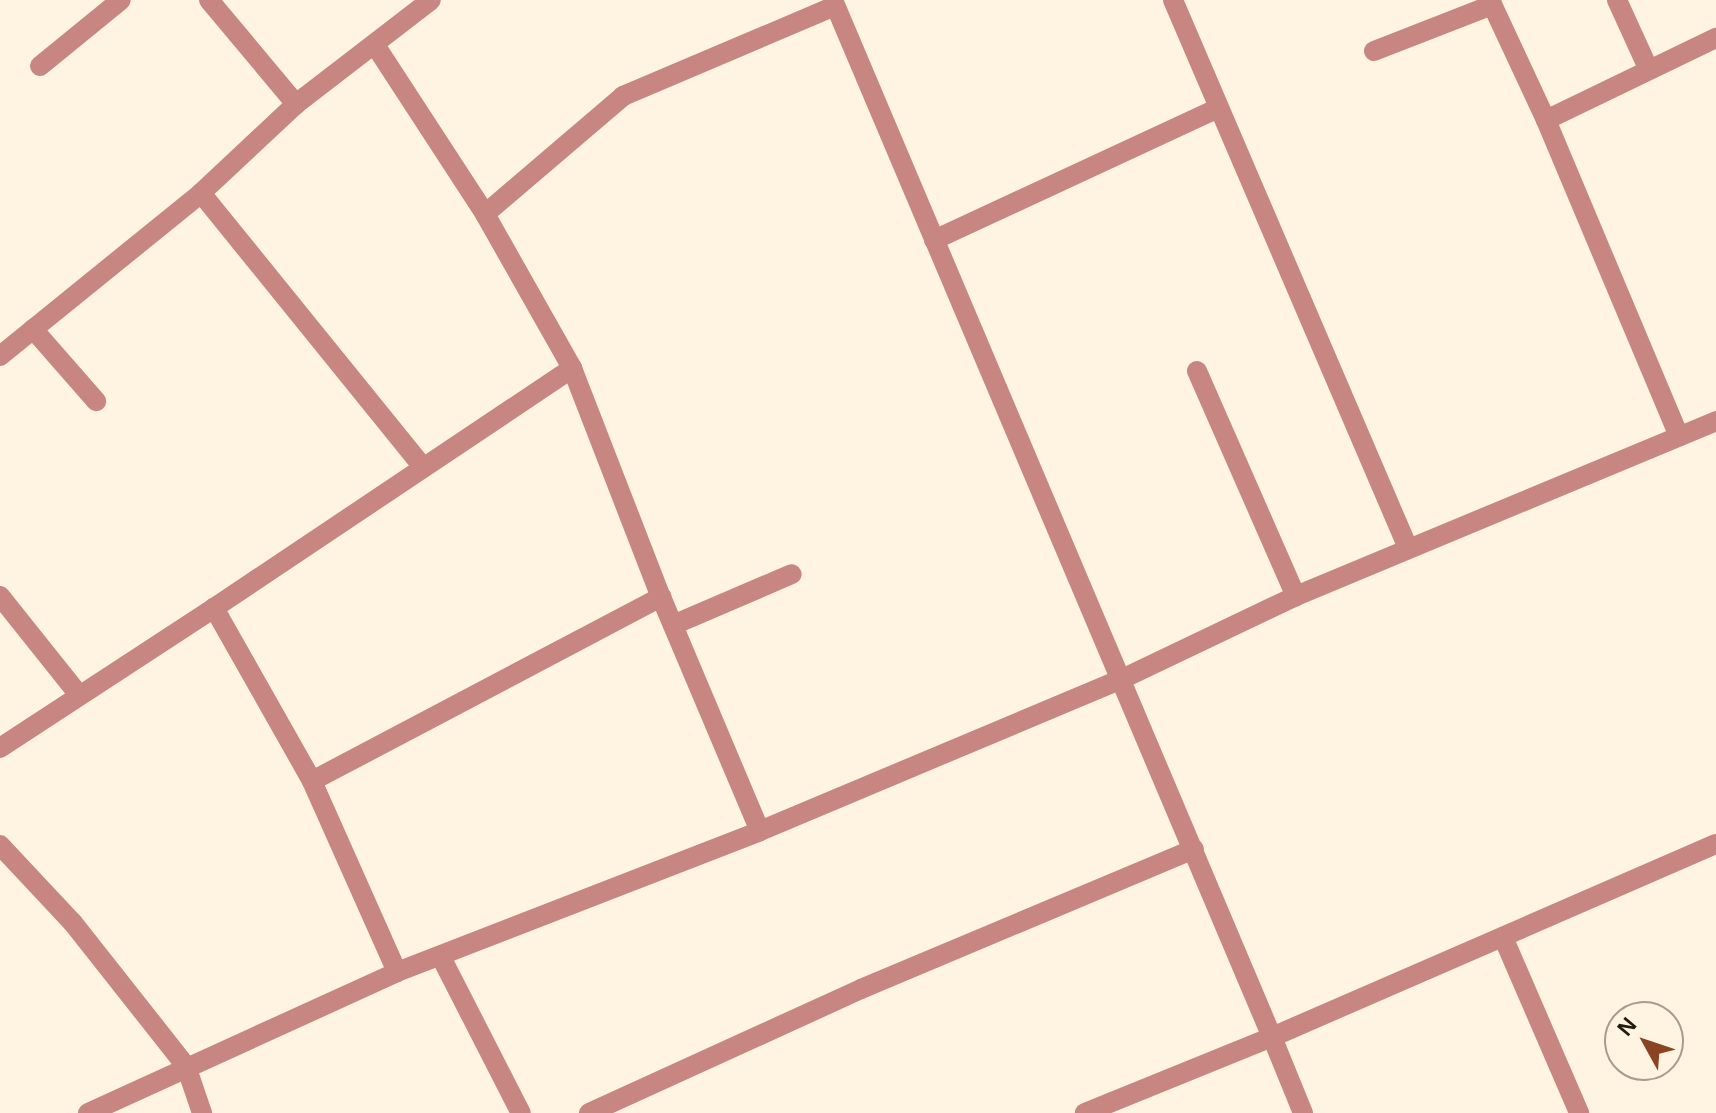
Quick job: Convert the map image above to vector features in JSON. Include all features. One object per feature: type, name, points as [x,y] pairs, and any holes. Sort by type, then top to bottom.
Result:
[{"type":"street","points":[[40,66],[121,0]]},
{"type":"street","points":[[209,0],[296,104]]},
{"type":"street","points":[[0,356],[201,193],[296,104],[431,0]]},
{"type":"street","points":[[1173,0],[1408,548]]},
{"type":"street","points":[[1617,0],[1648,68]]},
{"type":"street","points":[[1374,51],[1491,2],[1546,120],[1679,436]]},
{"type":"street","points":[[485,214],[593,118],[623,96],[834,3],[1303,1113]]},
{"type":"street","points":[[1546,120],[1648,68],[1716,38]]},
{"type":"street","points":[[375,45],[485,214],[572,368],[661,597],[760,831]]},
{"type":"street","points":[[934,240],[1218,108]]},
{"type":"street","points":[[201,193],[422,466]]},
{"type":"street","points":[[33,329],[96,401]]},
{"type":"street","points":[[0,748],[572,368]]},
{"type":"street","points":[[1197,371],[1296,596]]},
{"type":"street","points":[[88,1113],[397,972],[760,831],[1122,679],[1296,596],[1716,421]]},
{"type":"street","points":[[673,625],[792,574]]},
{"type":"street","points":[[0,596],[79,695]]},
{"type":"street","points":[[312,781],[661,597]]},
{"type":"street","points":[[214,608],[312,781],[397,972]]},
{"type":"street","points":[[1085,1113],[1272,1037],[1716,844]]},
{"type":"street","points":[[0,845],[73,923],[186,1066],[202,1113]]},
{"type":"street","points":[[589,1113],[861,989],[1194,849]]},
{"type":"street","points":[[1503,937],[1579,1113]]},
{"type":"street","points":[[441,957],[521,1113]]}]
